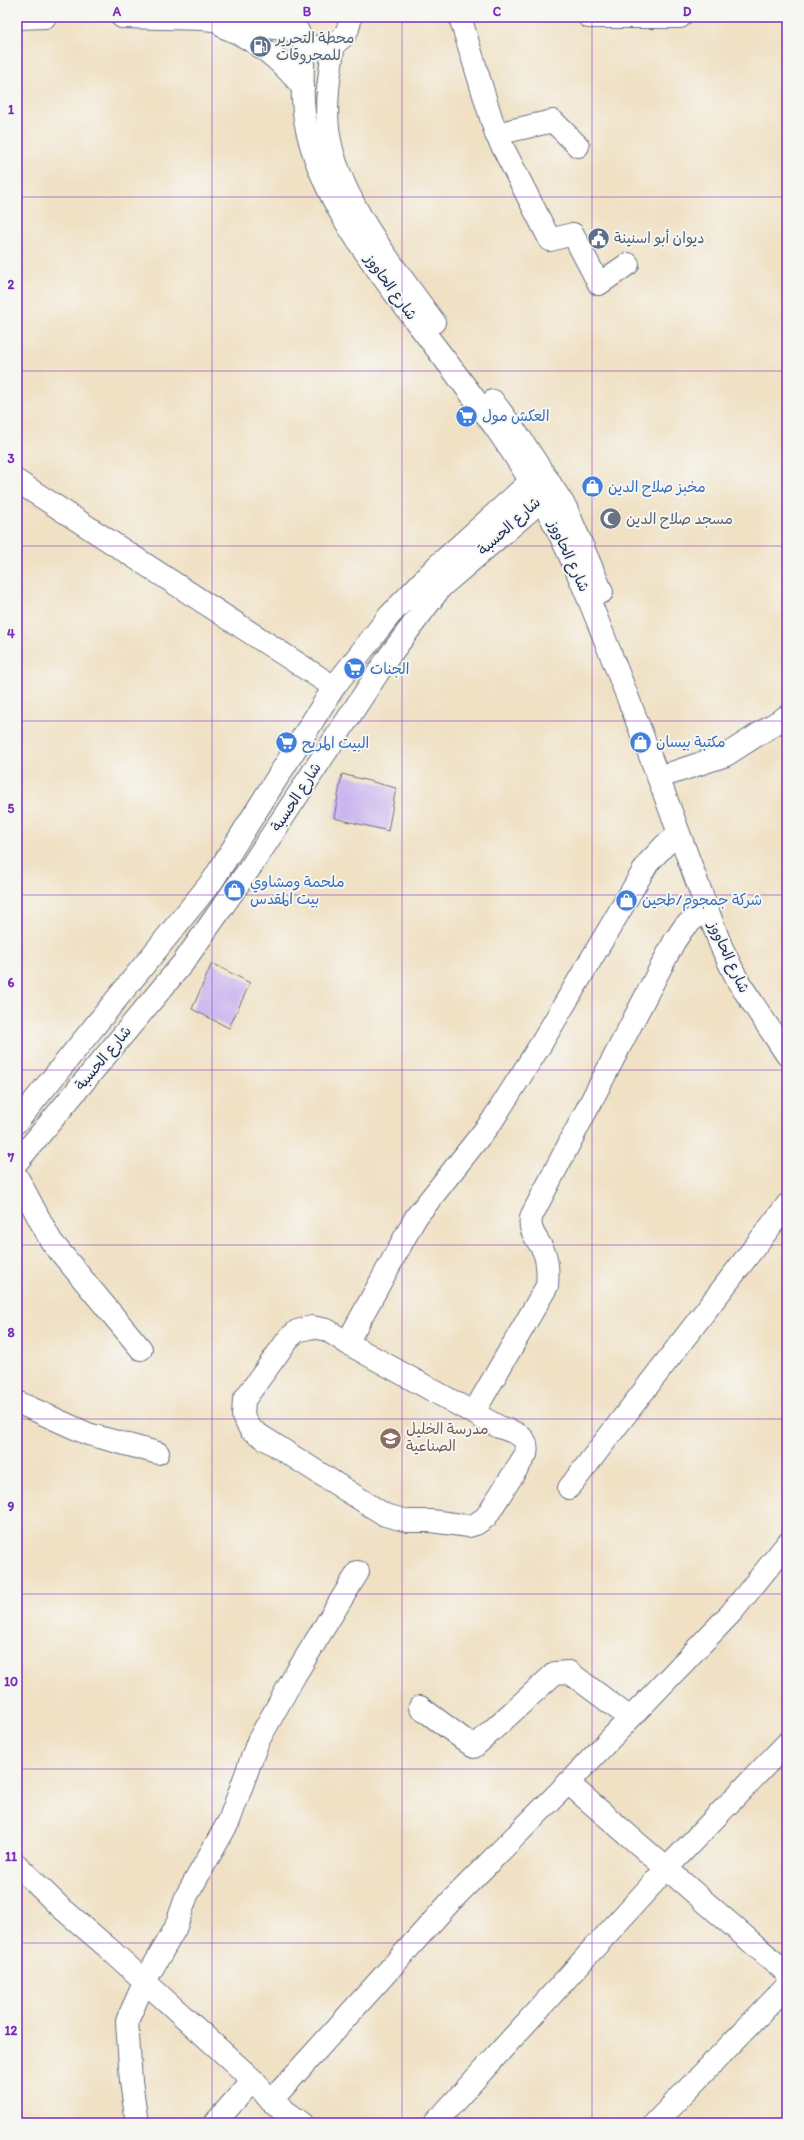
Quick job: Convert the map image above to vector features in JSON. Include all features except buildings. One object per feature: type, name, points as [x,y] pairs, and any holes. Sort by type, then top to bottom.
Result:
[{"type":"street","points":[[17,18],[45,17]]},
{"type":"street","points":[[122,17],[204,19],[299,29],[318,46],[334,44],[347,32],[350,17]]},
{"type":"street","points":[[460,17],[496,134],[550,240],[573,234],[599,284],[628,264]]},
{"type":"street","points":[[589,17],[680,17]]},
{"type":"street","points":[[204,19],[246,36],[287,69],[303,87]]},
{"type":"street","name":"شارع الحاووز","points":[[299,29],[305,119],[312,148],[325,180],[344,217],[379,272],[540,488],[566,508],[592,567],[672,773],[733,940],[753,980],[787,1033]]},
{"type":"street","name":"شارع الحاووز","points":[[334,44],[328,90],[328,128],[336,162],[350,195],[374,237],[521,439],[554,523],[582,583],[632,709],[721,946],[738,981],[787,1055]]},
{"type":"street","points":[[496,134],[553,121],[578,146]]},
{"type":"street","points":[[17,481],[334,687]]},
{"type":"street","name":"شارع الحسبة","points":[[17,1122],[213,880],[334,687],[394,610],[436,567],[540,488]]},
{"type":"street","name":"شارع الحسبة","points":[[17,1162],[183,963],[252,865],[387,659],[441,587],[540,488]]},
{"type":"street","points":[[672,773],[726,755],[787,716]]},
{"type":"street","points":[[347,1343],[416,1217],[492,1122],[541,1044],[648,863],[665,845],[679,835]]},
{"type":"street","points":[[474,1412],[547,1286],[547,1265],[541,1246],[532,1232],[530,1225],[532,1215],[674,942],[684,927],[707,908]]},
{"type":"street","points":[[17,1177],[51,1241],[141,1349]]},
{"type":"street","points":[[569,1488],[787,1205]]},
{"type":"street","points":[[312,1327],[322,1328],[474,1412],[499,1427],[518,1434],[524,1440],[527,1448],[526,1454],[486,1517],[480,1522],[469,1526],[432,1521],[408,1521],[385,1515],[254,1433],[247,1425],[243,1416],[244,1400],[289,1338],[297,1331],[312,1327]]},
{"type":"street","points":[[17,1402],[88,1434],[158,1453]]},
{"type":"street","points":[[271,2101],[451,1901],[568,1783],[732,1612],[787,1544]]},
{"type":"street","points":[[137,2123],[131,2081],[127,2021],[145,1981],[175,1929],[187,1895],[229,1821],[258,1741],[295,1675],[358,1572]]},
{"type":"street","points":[[420,1707],[474,1747],[555,1674],[569,1672],[630,1718]]},
{"type":"street","points":[[435,2123],[667,1868],[787,1743]]},
{"type":"street","points":[[568,1783],[787,1973]]},
{"type":"street","points":[[17,1865],[58,1905],[145,1981],[253,2080],[271,2101],[302,2123]]},
{"type":"street","points":[[655,2123],[787,1986]]},
{"type":"street","points":[[215,2123],[253,2080]]},
{"type":"place","name":"محطة التحرير للمحروقات","points":[[261,47]]},
{"type":"place","name":"ديوان أبو اسنينة","points":[[598,238]]},
{"type":"place","name":"العكش مول","points":[[467,416]]},
{"type":"place","name":"مخبز صلاح الدين","points":[[593,487]]},
{"type":"place","name":"مسجد صلاح الدين","points":[[610,519]]},
{"type":"place","name":"الجنات","points":[[354,669]]},
{"type":"place","name":"مكتبة بيسان","points":[[640,742]]},
{"type":"place","name":"البيت المريح","points":[[286,743]]},
{"type":"place","name":"ملحمة ومشاوي بيت المقدس","points":[[234,891]]},
{"type":"place","name":"شركة جمجوم/طحين","points":[[626,900]]},
{"type":"place","name":"مدرسة الخليل الصناعية","points":[[390,1438]]}]
